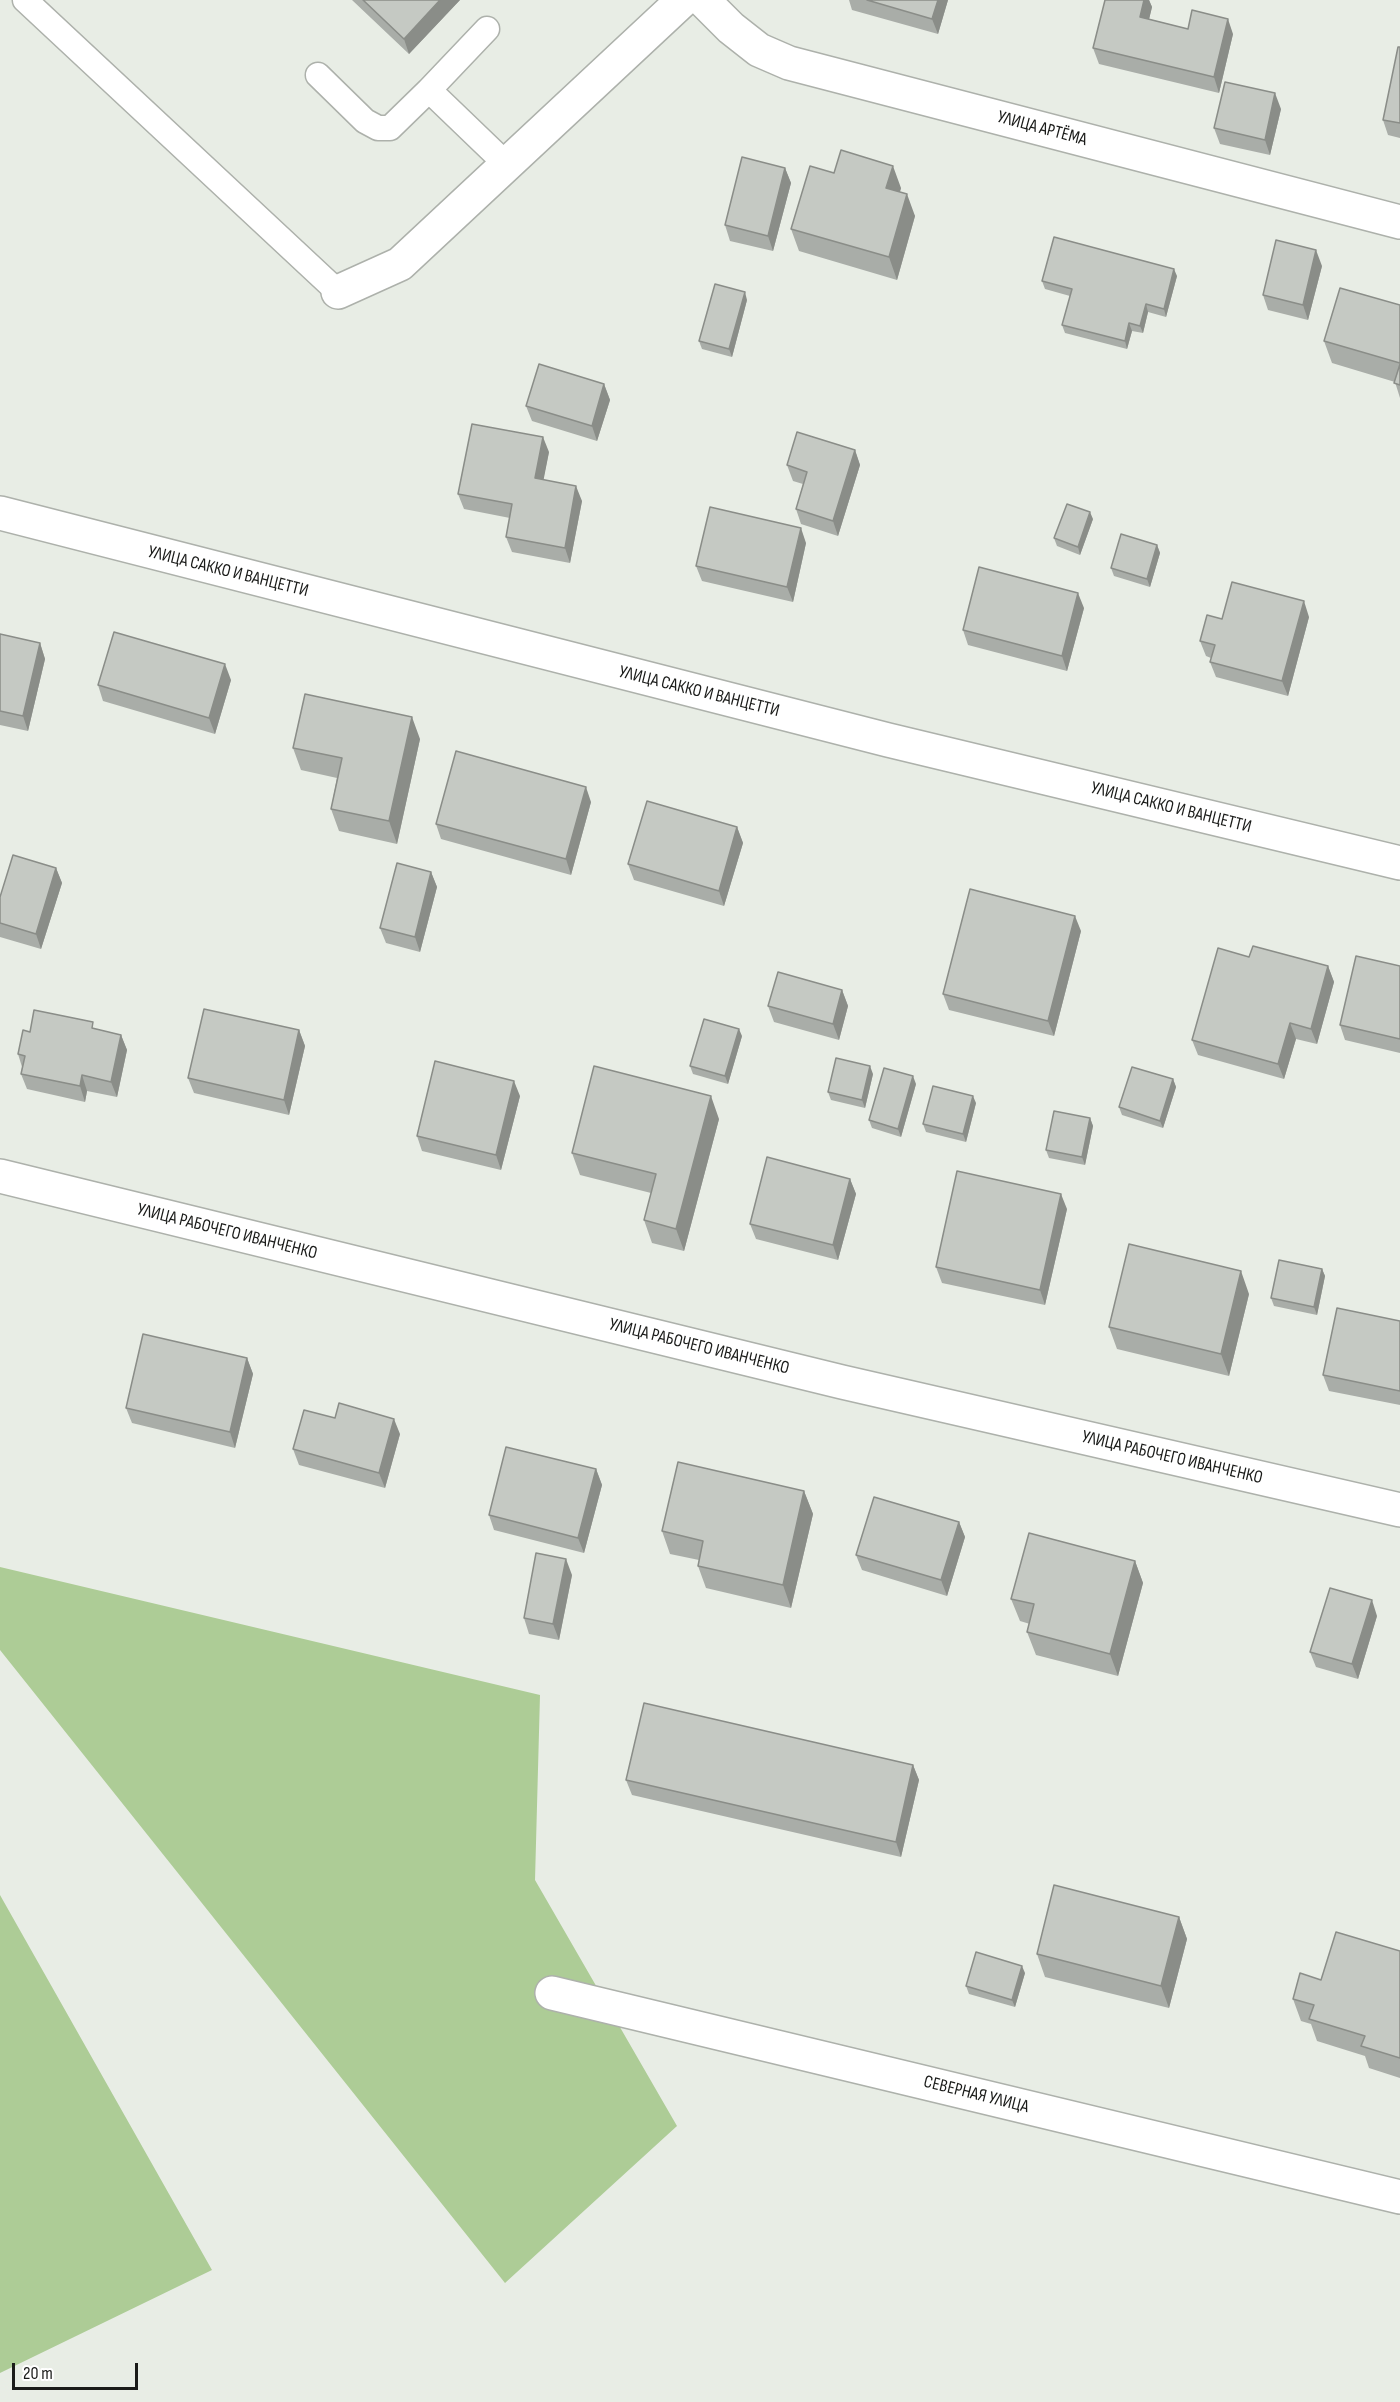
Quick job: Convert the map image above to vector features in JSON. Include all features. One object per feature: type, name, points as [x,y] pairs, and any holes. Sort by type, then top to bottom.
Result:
[{"type":"street","points":[[338,292],[400,264],[683,0]]},
{"type":"street","name":"УЛИЦА АРТЁМА","points":[[703,0],[731,28],[759,50],[789,63],[1400,222]]},
{"type":"street","name":"УЛИЦА САККО И ВАНЦЕТТИ","points":[[0,513],[888,740],[1400,863]]},
{"type":"street","name":"УЛИЦА РАБОЧЕГО ИВАНЧЕНКО","points":[[0,1176],[842,1382],[1400,1510]]},
{"type":"street","name":"СЕВЕРНАЯ УЛИЦА","points":[[552,1993],[1400,2197]]},
{"type":"lane","points":[[25,0],[338,292]]},
{"type":"lane","points":[[318,75],[366,121],[378,128],[390,129],[487,29]]},
{"type":"lane","points":[[429,90],[507,165]]},
{"type":"green space","points":[[0,1567],[540,1695],[535,1880],[677,2126],[505,2283],[0,1650]]},
{"type":"green space","points":[[0,1895],[212,2270],[0,2373]]},
{"type":"building","points":[[363,0],[440,0],[404,39]]},
{"type":"building","points":[[867,0],[938,0],[932,19]]},
{"type":"building","points":[[1105,0],[1144,0],[1140,17],[1188,29],[1192,10],[1228,19],[1214,77],[1093,48]]},
{"type":"building","points":[[1398,47],[1400,47],[1400,123],[1383,120]]},
{"type":"building","points":[[1225,82],[1275,93],[1265,140],[1214,128]]},
{"type":"building","points":[[841,150],[893,166],[886,188],[907,194],[889,257],[791,229],[810,166],[834,173]]},
{"type":"building","points":[[742,157],[785,168],[768,236],[725,225]]},
{"type":"building","points":[[1054,237],[1174,269],[1164,309],[1146,304],[1140,326],[1129,323],[1125,341],[1062,325],[1072,289],[1042,281]]},
{"type":"building","points":[[1276,240],[1316,250],[1303,305],[1263,295]]},
{"type":"building","points":[[715,284],[745,292],[729,349],[699,341]]},
{"type":"building","points":[[1340,288],[1400,305],[1400,363],[1324,341]]},
{"type":"building","points":[[539,364],[604,384],[592,426],[526,406]]},
{"type":"building","points":[[1400,364],[1400,385],[1394,383]]},
{"type":"building","points":[[472,424],[543,437],[535,478],[576,486],[565,548],[506,537],[512,504],[458,494]]},
{"type":"building","points":[[797,432],[855,450],[833,521],[796,509],[807,472],[787,465]]},
{"type":"building","points":[[1067,504],[1090,512],[1078,547],[1054,538]]},
{"type":"building","points":[[710,507],[801,528],[787,587],[696,566]]},
{"type":"building","points":[[1121,534],[1157,545],[1147,579],[1111,568]]},
{"type":"building","points":[[979,567],[1078,593],[1062,656],[963,630]]},
{"type":"building","points":[[1232,582],[1304,601],[1282,681],[1210,662],[1215,645],[1200,641],[1207,615],[1222,619]]},
{"type":"building","points":[[114,632],[225,664],[209,718],[98,685]]},
{"type":"building","points":[[0,634],[40,643],[23,716],[0,711]]},
{"type":"building","points":[[305,694],[412,717],[389,821],[331,809],[342,758],[293,748]]},
{"type":"building","points":[[456,751],[586,787],[566,859],[436,824]]},
{"type":"building","points":[[647,801],[737,827],[719,891],[628,864]]},
{"type":"building","points":[[13,855],[56,868],[36,934],[0,923],[0,897]]},
{"type":"building","points":[[397,863],[431,872],[415,937],[380,928]]},
{"type":"building","points":[[970,889],[1075,916],[1048,1021],[943,994]]},
{"type":"building","points":[[1253,946],[1328,966],[1311,1029],[1290,1023],[1278,1064],[1192,1040],[1218,948],[1249,957]]},
{"type":"building","points":[[1356,956],[1400,966],[1400,1039],[1340,1025]]},
{"type":"building","points":[[778,972],[842,990],[833,1024],[768,1006]]},
{"type":"building","points":[[204,1009],[299,1030],[284,1100],[188,1078]]},
{"type":"building","points":[[34,1010],[93,1022],[92,1028],[121,1035],[111,1082],[82,1075],[80,1086],[21,1074],[25,1056],[18,1054],[23,1030],[30,1032]]},
{"type":"building","points":[[704,1019],[739,1029],[725,1076],[690,1066]]},
{"type":"building","points":[[836,1058],[870,1066],[862,1100],[828,1092]]},
{"type":"building","points":[[435,1061],[514,1081],[496,1155],[417,1136]]},
{"type":"building","points":[[594,1066],[711,1096],[676,1229],[644,1220],[656,1174],[572,1153]]},
{"type":"building","points":[[1132,1067],[1173,1079],[1160,1121],[1119,1107]]},
{"type":"building","points":[[884,1068],[913,1076],[898,1129],[869,1120]]},
{"type":"building","points":[[933,1086],[973,1096],[963,1134],[923,1124]]},
{"type":"building","points":[[1054,1111],[1090,1118],[1082,1157],[1046,1150]]},
{"type":"building","points":[[767,1157],[850,1179],[833,1245],[750,1224]]},
{"type":"building","points":[[957,1171],[1061,1194],[1040,1290],[936,1267]]},
{"type":"building","points":[[1129,1244],[1241,1271],[1221,1354],[1109,1327]]},
{"type":"building","points":[[1279,1260],[1322,1269],[1314,1307],[1271,1298]]},
{"type":"building","points":[[1337,1308],[1400,1321],[1400,1391],[1323,1375]]},
{"type":"building","points":[[143,1334],[247,1358],[230,1432],[126,1408]]},
{"type":"building","points":[[339,1403],[394,1419],[379,1473],[293,1449],[304,1410],[335,1418]]},
{"type":"building","points":[[506,1447],[596,1469],[578,1538],[489,1515]]},
{"type":"building","points":[[678,1462],[804,1491],[783,1585],[698,1566],[703,1541],[662,1531]]},
{"type":"building","points":[[874,1497],[959,1522],[941,1580],[856,1555]]},
{"type":"building","points":[[1029,1533],[1135,1561],[1110,1654],[1027,1632],[1034,1604],[1011,1599]]},
{"type":"building","points":[[536,1553],[566,1559],[553,1624],[524,1618]]},
{"type":"building","points":[[1330,1588],[1372,1600],[1352,1664],[1310,1652]]},
{"type":"building","points":[[644,1703],[913,1765],[896,1842],[626,1780]]},
{"type":"building","points":[[1054,1885],[1179,1917],[1161,1986],[1037,1954]]},
{"type":"building","points":[[1336,1932],[1400,1951],[1400,2058],[1361,2046],[1365,2036],[1309,2019],[1314,2005],[1293,1999],[1300,1973],[1321,1980]]},
{"type":"building","points":[[976,1952],[1022,1966],[1012,2000],[966,1986]]}]
